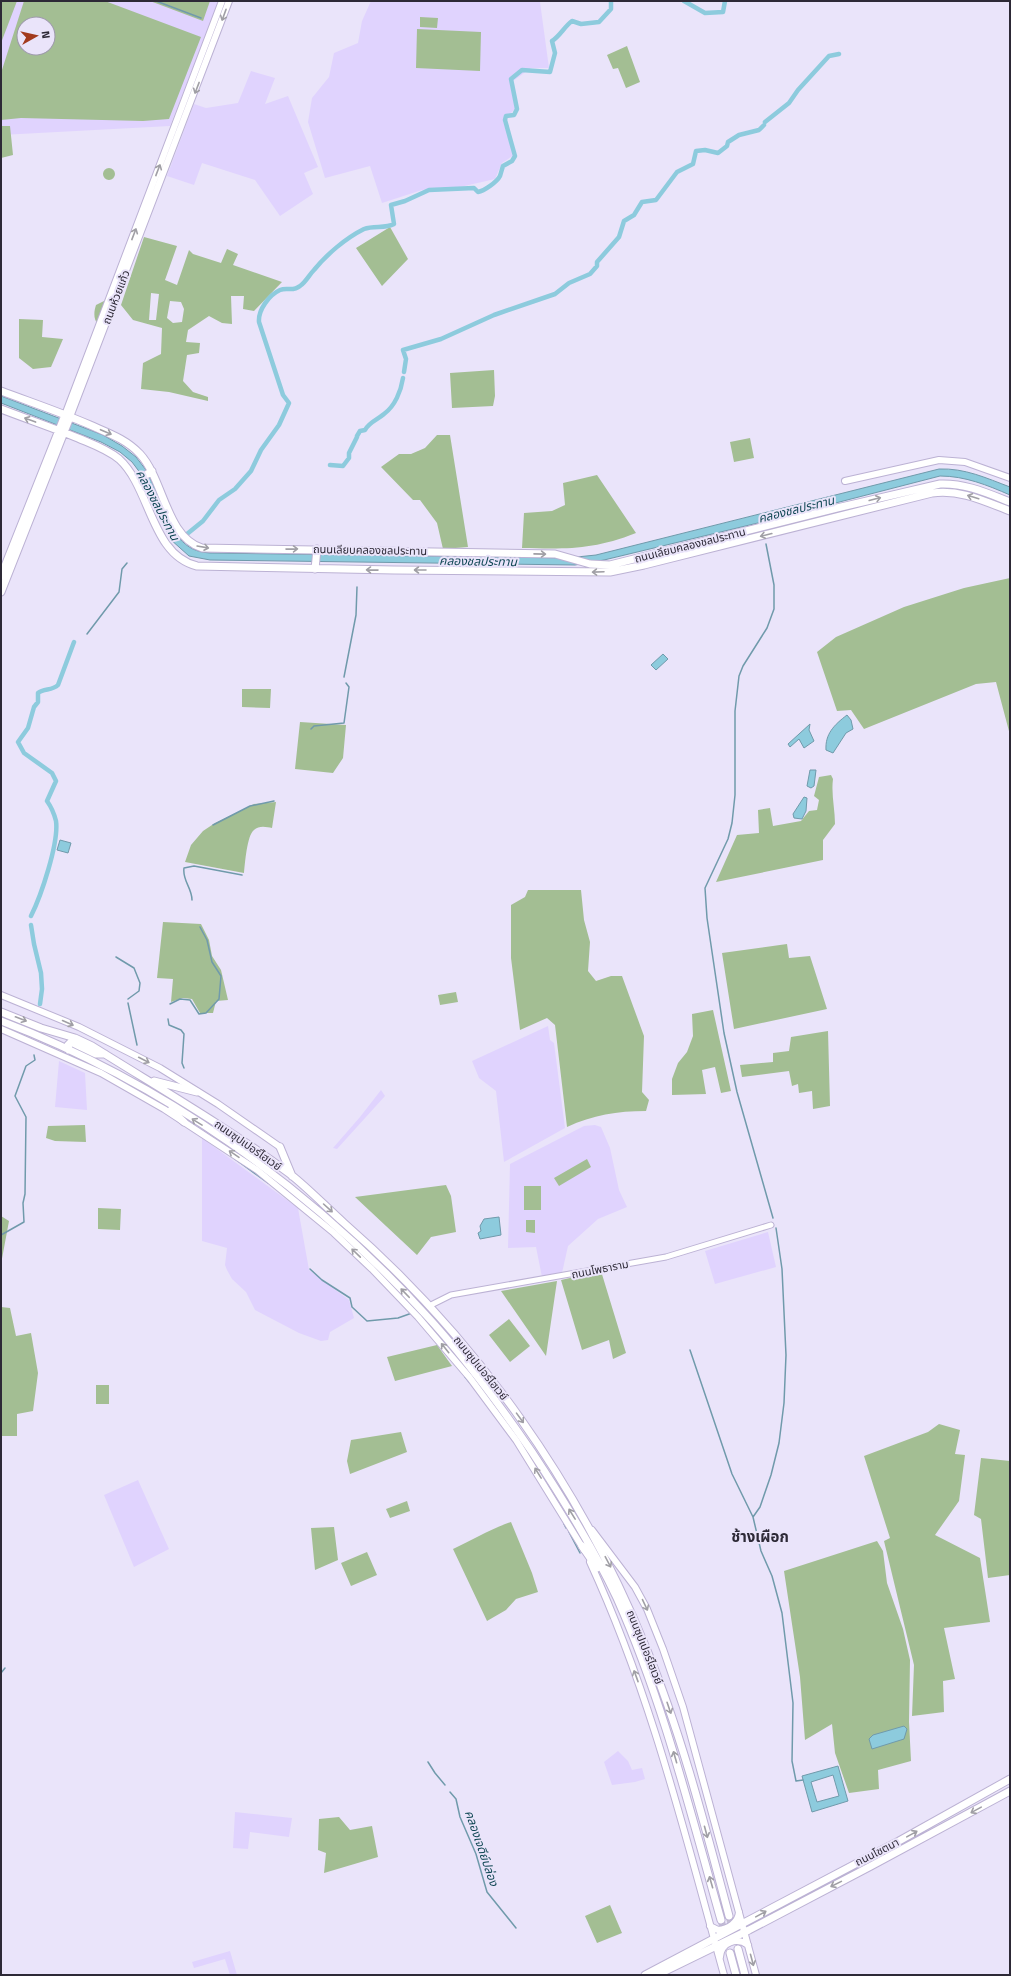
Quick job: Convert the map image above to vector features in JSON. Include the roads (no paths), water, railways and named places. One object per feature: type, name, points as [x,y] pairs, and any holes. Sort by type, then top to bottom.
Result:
[{"type":"main road","name":"ถนนห้วยแก้ว","points":[[216,28],[222,1]]},
{"type":"main road","name":"ถนนห้วยแก้ว","points":[[1,576],[68,416],[211,40],[229,1]]},
{"type":"main road","name":"ถนนเลียบคลองชลประทาน","points":[[2,394],[68,416],[124,440],[139,453],[152,471],[179,532],[186,540],[196,546],[212,549],[317,549],[562,555],[596,565],[620,563],[805,516],[942,492],[961,493],[1010,510]]},
{"type":"main road","name":"ถนนเลียบคลองชลประทาน","points":[[1,409],[62,431],[108,451],[118,459],[137,481],[168,547],[174,554],[190,564],[206,567],[610,572],[644,565],[828,519],[851,509],[930,486],[948,484],[971,488],[1010,502]]},
{"type":"main road","name":"ถนนห้วยแก้ว","points":[[1,592],[62,431]]},
{"type":"main road","points":[[845,481],[939,460],[965,462],[1010,478]]},
{"type":"main road","points":[[137,481],[152,471]]},
{"type":"main road","points":[[805,516],[814,519],[830,515],[828,519]]},
{"type":"main road","points":[[315,569],[317,549]]},
{"type":"main road","points":[[1,995],[79,1027],[160,1068],[280,1147],[292,1176]]},
{"type":"main road","name":"ถนนซุปเปอร์ไฮเวย์","points":[[1,1012],[41,1028],[75,1038],[105,1054],[216,1122],[292,1176],[371,1246],[429,1306],[518,1415],[554,1467],[590,1528],[630,1610],[664,1695],[694,1788],[729,1916]]},
{"type":"main road","name":"ถนนซุปเปอร์ไฮเวย์","points":[[1,1021],[69,1050],[159,1098],[243,1152],[327,1218],[360,1247],[426,1314],[466,1363],[513,1425],[556,1487],[575,1518],[617,1599],[663,1718],[721,1920]]},
{"type":"main road","points":[[1,1029],[101,1073],[184,1122],[262,1173],[334,1233],[372,1269],[418,1317],[470,1378],[516,1440],[617,1599]]},
{"type":"main road","points":[[69,1050],[68,1045],[71,1042],[96,1054],[105,1054]]},
{"type":"main road","points":[[146,1079],[197,1092]]},
{"type":"main road","points":[[159,1098],[184,1122]]},
{"type":"main road","points":[[466,1363],[470,1378]]},
{"type":"main road","points":[[590,1528],[635,1587],[647,1609],[663,1649],[683,1707],[756,1975]]},
{"type":"main road","points":[[582,1546],[612,1611],[648,1711],[674,1792],[714,1944],[724,1975]]},
{"type":"main road","name":"ถนนโชตนา","points":[[714,1944],[742,1924],[1010,1779]]},
{"type":"main road","name":"ถนนโชตนา","points":[[714,1944],[744,1932],[916,1843],[1010,1791]]},
{"type":"main road","points":[[710,1925],[715,1930],[721,1930],[736,1921],[739,1911]]},
{"type":"main road","points":[[720,1960],[720,1951],[724,1946],[737,1940],[748,1946]]},
{"type":"main road","points":[[645,1975],[714,1944]]},
{"type":"main road","points":[[657,1975],[714,1944]]},
{"type":"main road","points":[[738,1949],[745,1975]]},
{"type":"main road","points":[[730,1953],[736,1975]]},
{"type":"street","name":"ถนนโพธาราม","points":[[429,1306],[451,1295],[666,1257],[770,1225]]},
{"type":"water","name":"คลองชลประทาน","points":[[1,396],[103,435],[122,446],[136,457],[146,470],[179,538],[193,549],[210,553],[567,558],[596,555],[939,469],[958,470],[984,477],[1010,487],[1010,495],[967,479],[940,476],[762,522],[604,560],[575,565],[210,560],[189,556],[170,539],[141,474],[132,462],[120,452],[101,442],[1,403]]},
{"type":"water","points":[[663,654],[668,659],[656,670],[651,665]]},
{"type":"water","points":[[847,715],[851,720],[853,729],[846,733],[833,753],[826,750],[827,739],[831,730]]},
{"type":"water","points":[[810,724],[809,730],[814,741],[804,748],[799,739],[790,747],[788,744]]},
{"type":"water","points":[[810,770],[816,770],[814,786],[811,788],[807,786]]},
{"type":"water","points":[[804,797],[807,798],[806,811],[802,819],[794,818],[793,814]]},
{"type":"water","points":[[60,840],[71,843],[68,853],[57,850]]},
{"type":"water","points":[[499,1217],[501,1235],[480,1239],[478,1233],[481,1231],[480,1226],[484,1219]]},
{"type":"water","points":[[904,1726],[907,1729],[904,1739],[872,1749],[869,1739],[873,1735]]},
{"type":"water","points":[[838,1766],[848,1801],[812,1812],[802,1776]],"holes":[[[833,1775],[839,1796],[817,1802],[811,1782]]]},
{"type":"waterway","points":[[156,1],[201,18]]},
{"type":"waterway","name":"คลองชลประทาน","points":[[187,534],[203,521],[219,500],[235,489],[251,471],[261,450],[279,425],[289,403],[283,395],[259,322],[260,313],[268,299],[280,290],[295,289],[300,286],[331,252],[357,233],[372,227],[394,224],[391,205],[405,201],[429,190],[474,188],[478,192],[484,190],[493,183],[500,176],[503,166],[512,161],[515,156],[505,120],[506,116],[514,115],[517,109],[511,79],[522,70],[550,72],[555,53],[552,41],[572,21],[581,24],[599,22],[611,9],[611,1]]},
{"type":"waterway","points":[[684,1],[705,13],[723,12],[725,1]]},
{"type":"waterway","points":[[765,122],[789,103],[798,90],[829,56],[839,54]]},
{"type":"waterway","points":[[404,372],[406,359],[403,350],[441,339],[494,315],[555,294],[569,283],[590,274],[597,266],[597,262],[619,237],[624,221],[634,215],[642,202],[656,200],[677,172],[693,164],[696,151],[705,150],[718,153],[727,146],[728,142],[739,135],[759,130],[764,125]]},
{"type":"waterway","points":[[357,436],[360,431],[365,430],[369,425],[388,411],[399,393],[403,378]]},
{"type":"waterway","points":[[330,465],[343,466],[349,458],[349,453],[357,437]]},
{"type":"waterway","points":[[766,544],[774,585],[774,609],[767,628],[743,666],[739,676],[735,711],[735,795],[732,823],[728,839],[705,888],[707,918],[724,1033],[737,1092],[773,1218]]},
{"type":"waterway","points":[[87,634],[119,592],[122,569],[127,563]]},
{"type":"waterway","points":[[344,677],[356,615],[357,587]]},
{"type":"waterway","points":[[31,916],[40,896],[55,842],[56,821],[53,811],[47,801],[56,781],[52,773],[24,753],[18,742],[28,728],[34,707],[38,702],[38,693],[58,685],[74,642]]},
{"type":"waterway","points":[[311,729],[314,726],[344,723],[349,687],[346,683]]},
{"type":"waterway","points":[[213,825],[250,806],[274,801]]},
{"type":"waterway","points":[[192,900],[192,896],[184,876],[184,868],[194,866],[242,875]]},
{"type":"waterway","points":[[31,925],[41,973],[42,989],[40,1004]]},
{"type":"waterway","points":[[170,1004],[180,999],[190,1000],[199,1014],[206,1013],[219,999],[221,976],[212,962],[207,940],[200,927]]},
{"type":"waterway","points":[[116,957],[134,968],[140,983],[139,991],[128,999]]},
{"type":"waterway","points":[[128,1003],[137,1045]]},
{"type":"waterway","points":[[168,1019],[169,1025],[181,1030],[184,1034],[182,1063],[184,1068]]},
{"type":"waterway","points":[[1,1235],[24,1222],[23,1203],[25,1194],[26,1117],[15,1096],[26,1066],[35,1060],[34,1055]]},
{"type":"waterway","points":[[235,1159],[268,1183]]},
{"type":"waterway","points":[[753,1517],[760,1507],[771,1475],[779,1443],[784,1403],[786,1355],[782,1269],[776,1228]]},
{"type":"waterway","points":[[310,1269],[322,1280],[350,1298],[352,1307],[367,1321],[398,1318],[412,1313]]},
{"type":"waterway","points":[[690,1350],[732,1474],[753,1517],[761,1551],[772,1576],[782,1613],[793,1703],[792,1761],[796,1781],[803,1780]]},
{"type":"waterway","points":[[465,1377],[470,1383]]},
{"type":"waterway","points":[[564,1524],[566,1528]]},
{"type":"waterway","points":[[569,1532],[580,1553]]},
{"type":"waterway","points":[[1,1673],[5,1668]]},
{"type":"waterway","points":[[428,1762],[445,1785]]},
{"type":"waterway","name":"คลองเจดีย์ปล่อง","points":[[450,1792],[456,1799],[460,1817],[476,1854],[487,1892],[516,1928]]},
{"type":"tunnel","points":[[729,1916],[738,1949]]},
{"type":"tunnel","points":[[721,1920],[730,1953]]},
{"type":"district","name":"ช้างเผือก","points":[[760,1536]]}]
